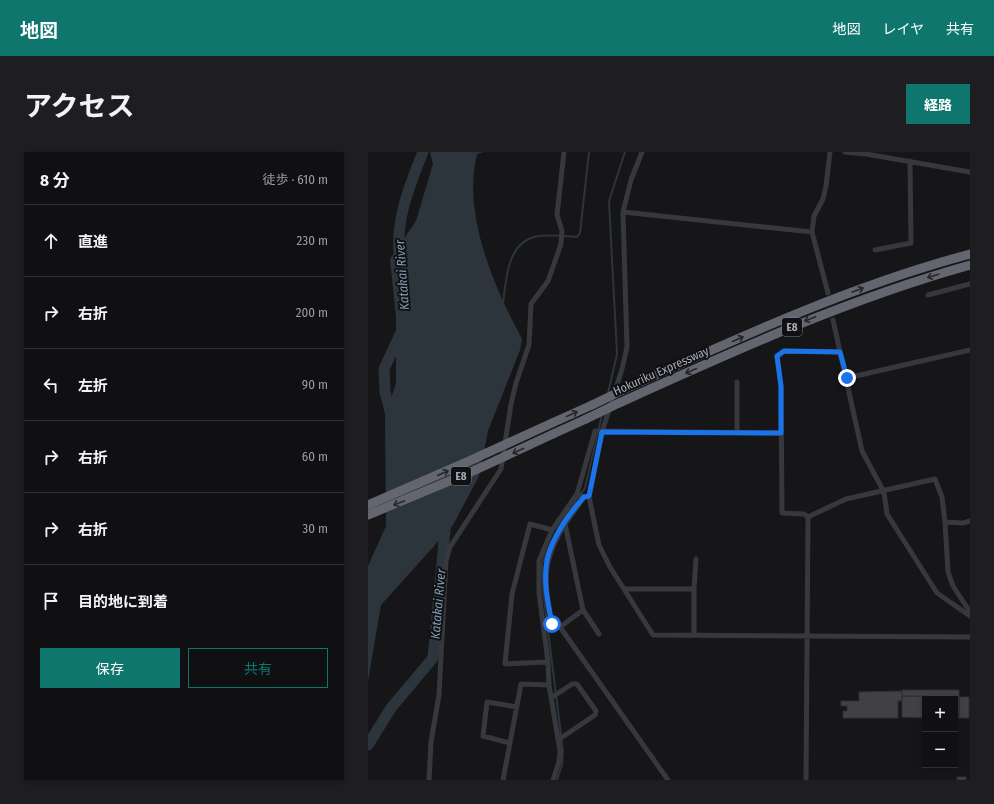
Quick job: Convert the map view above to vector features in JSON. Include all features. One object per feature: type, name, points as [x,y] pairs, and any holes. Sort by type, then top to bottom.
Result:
[{"type":"highway","name":"Hokuriku Expressway","points":[[368,504],[421,483],[748,334],[814,307],[905,274],[970,254]]},
{"type":"highway","name":"Hokuriku Expressway","points":[[368,515],[471,472],[764,338],[872,296],[970,265]]},
{"type":"street","points":[[429,780],[431,742],[439,695],[446,560],[450,547],[501,469],[511,404],[516,383],[529,345],[531,304],[548,281],[561,244],[562,231],[557,215],[564,152]]},
{"type":"street","points":[[552,624],[546,576],[547,560],[554,542],[565,524],[587,497],[602,432],[622,369],[627,347],[622,212],[631,180],[642,152]]},
{"type":"street","points":[[828,293],[812,232],[814,216],[823,199],[826,186],[830,152]]},
{"type":"street","points":[[845,152],[910,161],[970,172]]},
{"type":"street","points":[[875,250],[911,243],[910,161]]},
{"type":"street","points":[[622,212],[812,232]]},
{"type":"street","points":[[928,295],[970,284]]},
{"type":"street","points":[[834,320],[862,451],[884,492],[887,514],[937,593],[970,616]]},
{"type":"street","points":[[847,378],[970,350]]},
{"type":"street","points":[[840,352],[784,351],[777,356],[781,386],[782,513],[804,514],[808,516],[846,499],[884,492],[935,479],[942,497],[948,572],[953,586],[970,612]]},
{"type":"street","points":[[736,432],[737,382]]},
{"type":"street","points":[[552,780],[559,762],[560,751],[549,685],[548,662],[538,576],[541,555],[552,530],[577,494],[595,432],[781,433]]},
{"type":"street","points":[[577,494],[587,497]]},
{"type":"street","points":[[587,497],[599,545],[610,567],[654,634],[807,637],[970,637]]},
{"type":"street","points":[[806,780],[808,516]]},
{"type":"street","points":[[945,522],[963,523],[970,521]]},
{"type":"street","points":[[548,662],[505,664],[512,594],[530,524],[552,530]]},
{"type":"street","points":[[565,524],[583,610],[599,634]]},
{"type":"street","points":[[694,635],[696,558]]},
{"type":"street","points":[[624,589],[694,589]]},
{"type":"street","points":[[560,626],[583,610]]},
{"type":"street","points":[[544,628],[552,624],[560,626],[668,780]]},
{"type":"street","points":[[503,780],[521,684],[549,685]]},
{"type":"street","points":[[551,698],[572,684],[577,684],[596,711],[595,714],[558,740]]},
{"type":"street","points":[[510,743],[483,736],[487,702],[517,707]]},
{"type":"water","points":[[430,152],[484,152],[477,154],[473,177],[477,225],[483,250],[501,297],[522,339],[520,350],[488,431],[479,476],[453,525],[381,605],[368,681],[368,566],[386,526],[385,418],[396,383],[396,317],[390,259],[416,221],[433,164]]},
{"type":"building","points":[[902,690],[959,690],[959,697],[902,696]]},
{"type":"building","points":[[902,691],[902,701],[898,701],[898,718],[843,718],[843,711],[847,711],[847,706],[841,706],[841,701],[859,701],[859,692]]},
{"type":"building","points":[[902,696],[922,696],[922,718],[902,717]]},
{"type":"building","points":[[958,697],[959,697],[958,718]]},
{"type":"building","points":[[959,697],[969,697],[969,718],[959,718]]},
{"type":"building","points":[[957,777],[966,777],[966,780],[957,780]]},
{"type":"waterway","name":"Katakai River","points":[[400,261],[399,233],[401,219],[408,192],[423,152]]},
{"type":"waterway","points":[[503,303],[507,274],[513,255],[518,247],[525,241],[534,237],[550,235],[577,237],[580,233],[589,152]]},
{"type":"waterway","points":[[608,393],[617,354],[609,201],[625,152]]},
{"type":"waterway","name":"Katakai River","points":[[392,419],[385,392],[384,369],[402,330]]},
{"type":"waterway","points":[[557,780],[562,765],[563,751],[543,591],[542,565],[546,553],[563,519],[585,488],[602,415]]},
{"type":"waterway","name":"Katakai River","points":[[368,745],[391,708],[433,658],[446,521]]},
{"type":"route","points":[[552,624],[546,576],[547,560],[554,542],[570,515],[584,497],[589,496],[602,432],[781,433],[781,386],[777,356],[779,353],[784,351],[840,352],[847,378]]}]
